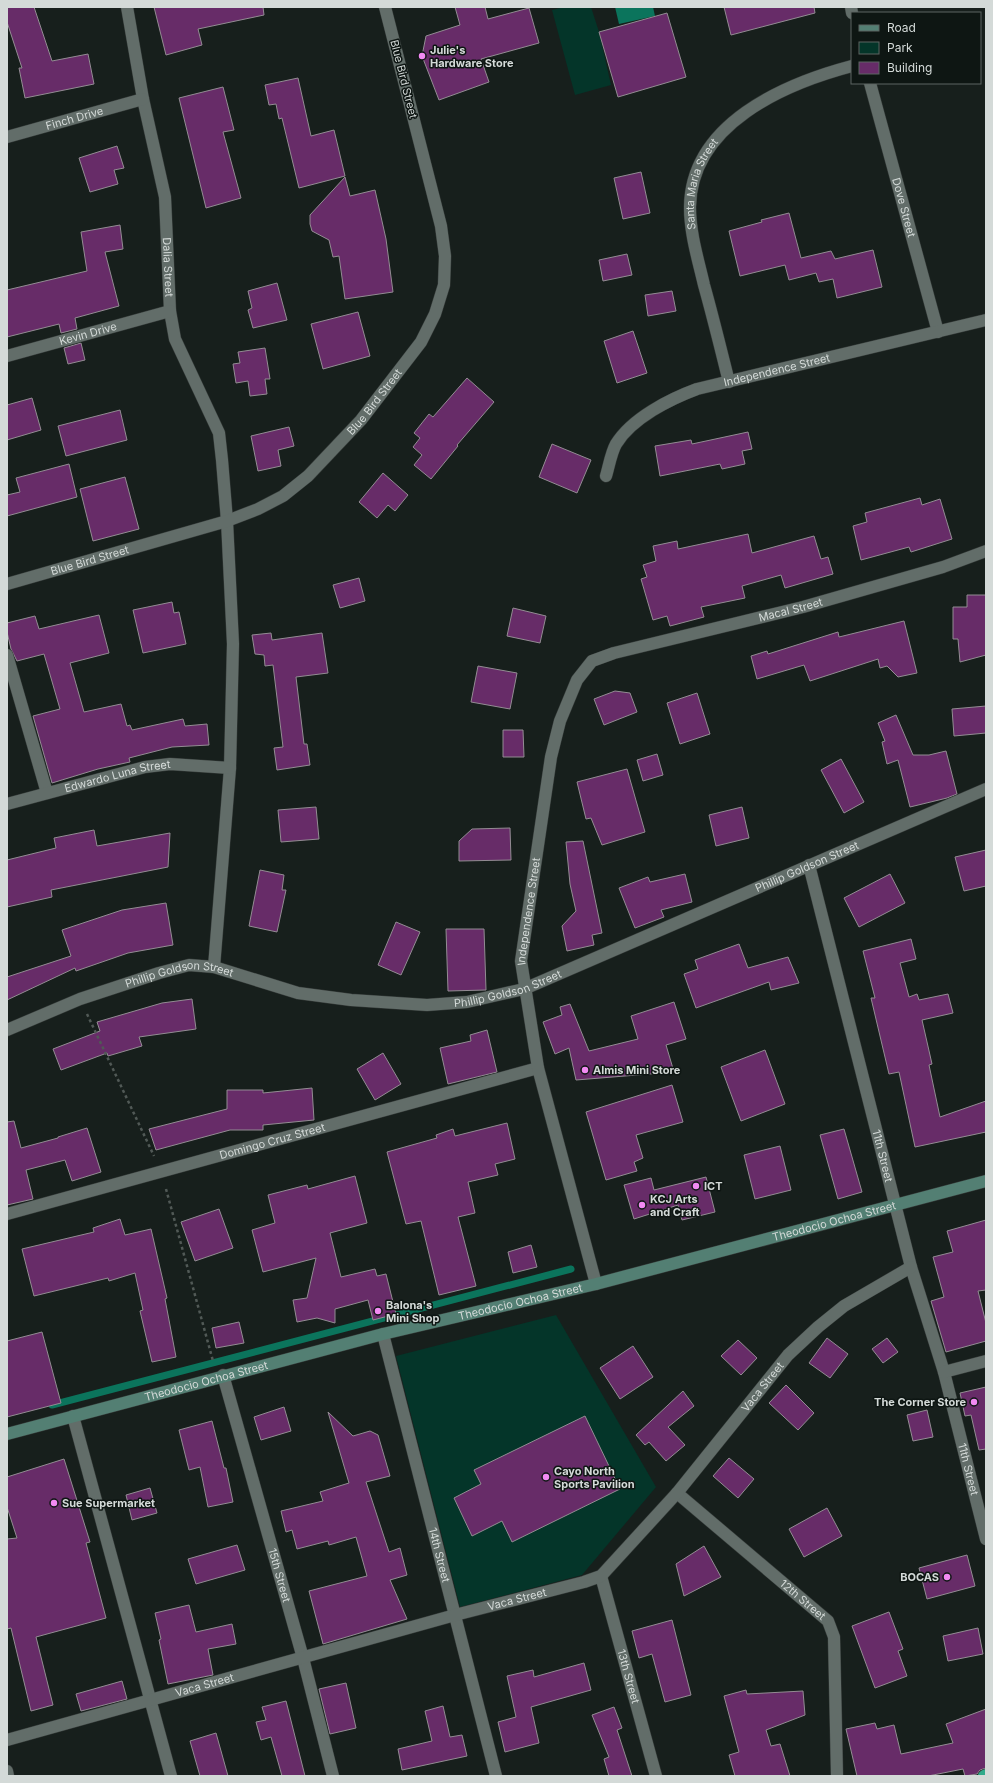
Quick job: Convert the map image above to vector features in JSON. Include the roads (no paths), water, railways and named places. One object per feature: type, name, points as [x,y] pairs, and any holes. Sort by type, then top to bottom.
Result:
[{"type":"street","name":"Dalia Street","points":[[127,7],[143,99],[165,198],[170,311],[175,339],[219,433],[227,521],[233,644],[230,768],[214,967]]},
{"type":"street","name":"Blue Bird Street","points":[[7,584],[227,521],[258,509],[283,496],[308,476],[361,420],[421,342],[435,314],[444,286],[445,256],[441,226],[385,7]]},
{"type":"street","name":"Santa Maria Street","points":[[729,382],[693,238],[690,207],[693,181],[702,158],[721,134],[746,111],[775,94],[810,78],[851,66]]},
{"type":"street","name":"Dove Street","points":[[870,84],[938,332]]},
{"type":"street","name":"Finch Drive","points":[[7,137],[143,99]]},
{"type":"street","name":"Kevin Drive","points":[[7,356],[170,311]]},
{"type":"street","name":"Independence Street","points":[[606,476],[616,444],[630,428],[657,408],[677,396],[697,389],[986,320]]},
{"type":"street","name":"Macal Street","points":[[592,662],[614,653],[803,607],[943,567],[986,551]]},
{"type":"street","points":[[7,655],[47,793]]},
{"type":"street","name":"Independence Street","points":[[592,662],[577,680],[560,721],[551,757],[521,961],[524,989],[538,1068],[596,1284]]},
{"type":"street","name":"Edwardo Luna Street","points":[[7,804],[151,766],[170,764],[230,768]]},
{"type":"street","name":"Phillip Goldson Street","points":[[7,1030],[80,999],[189,965],[214,967],[298,993],[351,1000],[427,1005],[467,1002],[524,989],[986,789]]},
{"type":"street","name":"11th Street","points":[[809,865],[911,1267],[944,1372],[986,1539]]},
{"type":"street","name":"Domingo Cruz Street","points":[[7,1214],[538,1068]]},
{"type":"street","name":"Theodocio Ochoa Street","points":[[7,1434],[223,1375],[383,1334],[596,1284],[986,1181]]},
{"type":"street","name":"Vaca Street","points":[[7,1740],[152,1701],[455,1615],[584,1582],[601,1576],[677,1493],[788,1356],[818,1327],[844,1306],[911,1267]]},
{"type":"street","name":"14th Street","points":[[383,1334],[496,1776]]},
{"type":"street","points":[[944,1372],[986,1361]]},
{"type":"street","name":"15th Street","points":[[223,1375],[303,1658],[333,1776]]},
{"type":"street","points":[[72,1416],[152,1701],[171,1776]]},
{"type":"street","name":"12th Street","points":[[677,1493],[828,1621],[834,1637],[837,1776]]},
{"type":"street","name":"13th Street","points":[[601,1576],[656,1776]]},
{"type":"street","points":[[7,1771],[8,1776]]},
{"type":"waterway","points":[[52,1405],[571,1269]]},
{"type":"place","name":"Julie's Hardware Store","points":[[422,56]]},
{"type":"place","name":"Almis Mini Store","points":[[585,1070]]},
{"type":"place","name":"ICT","points":[[696,1186]]},
{"type":"place","name":"KCJ Arts and Craft","points":[[642,1205]]},
{"type":"place","name":"Balona's Mini Shop","points":[[378,1311]]},
{"type":"place","name":"The Corner Store","points":[[974,1402]]},
{"type":"place","name":"Cayo North Sports Pavilion","points":[[546,1477]]},
{"type":"place","name":"Sue Supermarket","points":[[54,1503]]},
{"type":"place","name":"BOCAS","points":[[947,1577]]}]
